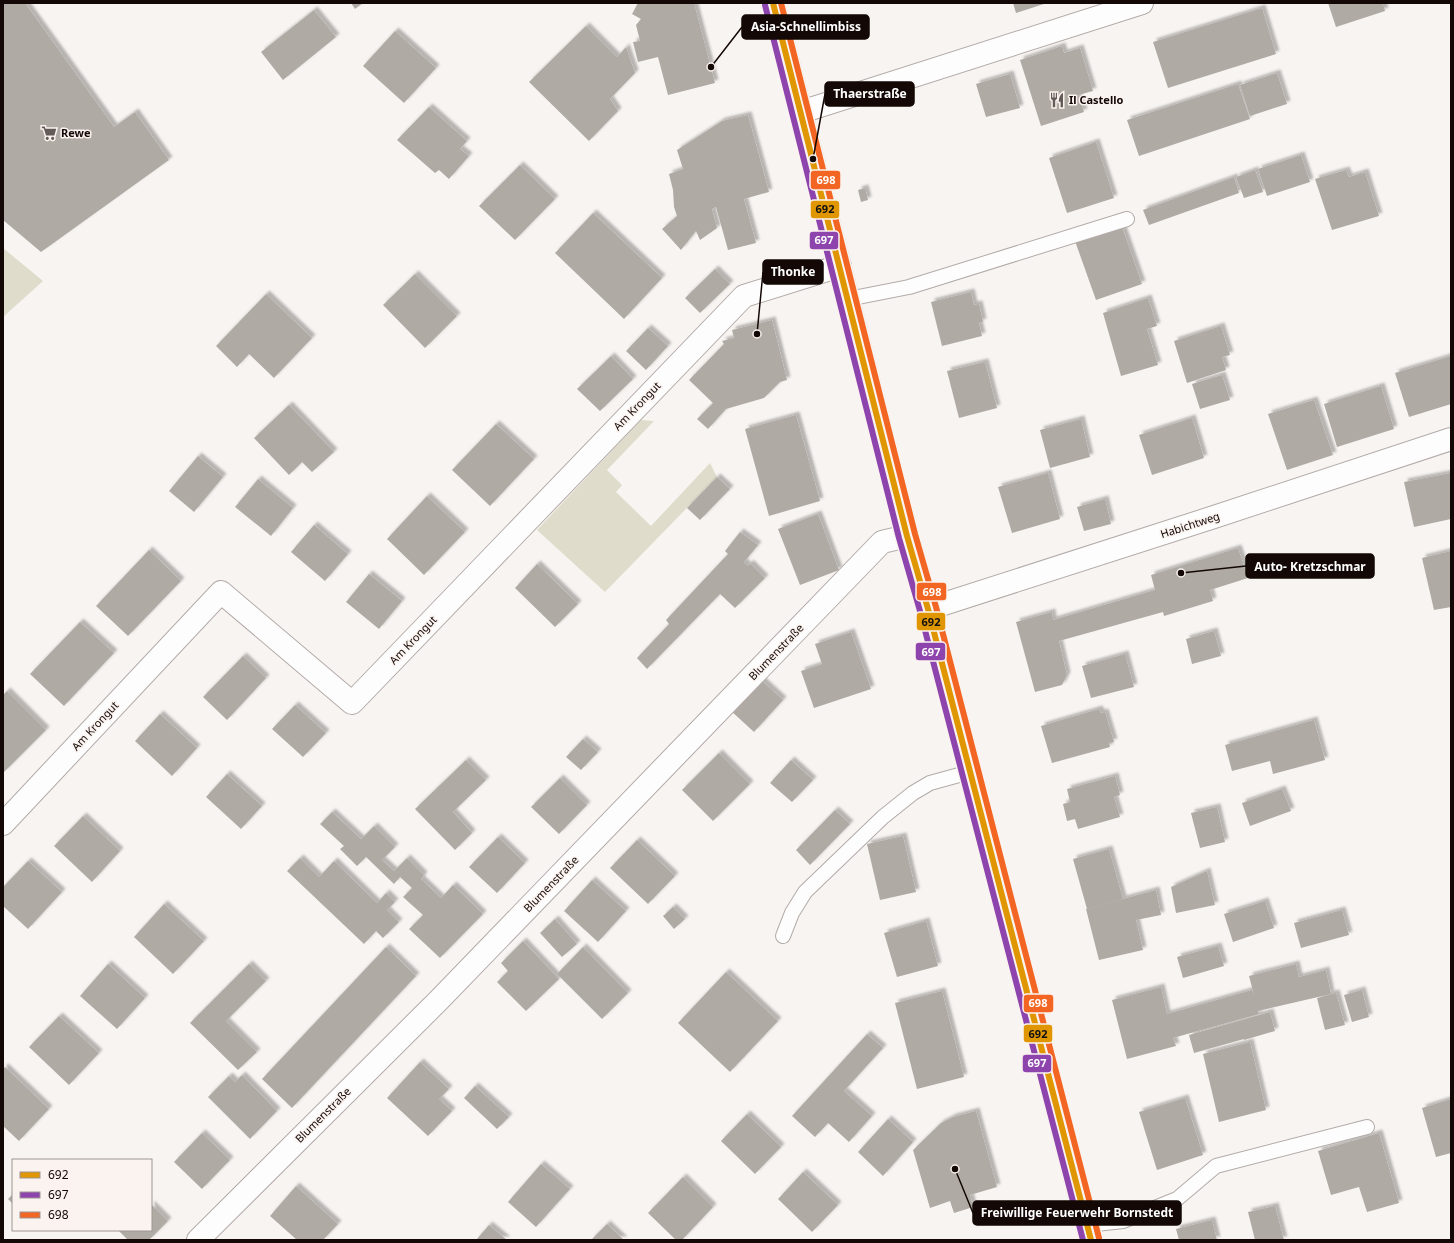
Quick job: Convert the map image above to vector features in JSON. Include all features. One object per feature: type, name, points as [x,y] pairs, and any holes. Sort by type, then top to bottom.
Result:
[{"type":"main road","points":[[773,3],[840,266],[906,536],[928,609],[1089,1232]]},
{"type":"street","points":[[801,112],[1142,3]]},
{"type":"street","name":"Am Krongut","points":[[3,824],[221,592],[352,703],[744,296],[840,266]]},
{"type":"street","name":"Habichtweg","points":[[928,609],[1451,439]]},
{"type":"street","name":"Blumenstraße","points":[[198,1240],[439,1000],[882,542],[906,536]]},
{"type":"lane","points":[[848,299],[909,287],[1127,219]]},
{"type":"lane","points":[[783,936],[792,913],[805,892],[883,817],[913,793],[930,783],[970,772]]},
{"type":"lane","points":[[1089,1232],[1123,1221],[1177,1199],[1216,1166],[1367,1127]]},
{"type":"shaded area","points":[[3,248],[43,281],[3,317]]},
{"type":"shaded area","points":[[641,420],[654,421],[607,470],[622,485],[616,492],[651,526],[710,463],[717,477],[605,592],[537,530]]},
{"type":"building","name":"Rewe","points":[[3,3],[25,3],[114,127],[135,112],[169,160],[41,252],[3,220]]},
{"type":"building","points":[[351,3],[363,3],[355,9]]},
{"type":"building","points":[[638,3],[694,3],[715,83],[668,95],[658,57],[638,62],[633,42],[640,41],[636,25],[641,19],[632,14]]},
{"type":"building","points":[[1013,3],[1047,3],[1016,13]]},
{"type":"building","points":[[1328,3],[1383,3],[1385,11],[1336,27]]},
{"type":"building","points":[[1262,8],[1276,54],[1168,88],[1153,42]]},
{"type":"building","points":[[314,10],[336,37],[283,80],[261,52]]},
{"type":"building","points":[[586,26],[617,57],[626,47],[635,73],[610,99],[618,111],[589,141],[529,82]]},
{"type":"building","points":[[395,31],[436,68],[404,103],[363,66]]},
{"type":"building","points":[[1062,46],[1064,53],[1080,48],[1093,91],[1078,95],[1084,112],[1041,126],[1020,60]]},
{"type":"building","points":[[1277,73],[1287,104],[1250,116],[1240,85]]},
{"type":"building","points":[[1010,74],[1020,108],[986,117],[976,84]]},
{"type":"building","points":[[1238,84],[1250,119],[1139,156],[1127,120]]},
{"type":"building","points":[[429,107],[467,141],[460,149],[469,156],[449,179],[439,170],[435,173],[397,140]]},
{"type":"building","points":[[748,115],[769,192],[744,199],[756,243],[728,250],[716,207],[712,209],[717,228],[700,240],[696,231],[681,250],[662,229],[677,216],[674,207],[673,190],[669,174],[683,169],[677,150],[722,121]]},
{"type":"building","points":[[1096,142],[1114,198],[1067,213],[1049,158]]},
{"type":"building","points":[[1301,155],[1310,182],[1267,196],[1258,169]]},
{"type":"building","points":[[520,165],[555,199],[515,240],[479,206]]},
{"type":"building","points":[[1255,170],[1263,192],[1244,198],[1236,177]]},
{"type":"building","points":[[1346,170],[1349,177],[1365,172],[1379,216],[1332,230],[1315,179]]},
{"type":"building","points":[[1234,177],[1239,193],[1149,225],[1143,210]]},
{"type":"building","points":[[865,188],[868,200],[861,202],[858,190]]},
{"type":"building","points":[[593,213],[662,278],[624,319],[555,253]]},
{"type":"building","points":[[1121,224],[1142,284],[1096,300],[1075,241]]},
{"type":"building","points":[[715,269],[730,284],[700,313],[685,298]]},
{"type":"building","points":[[415,274],[457,316],[425,348],[383,305]]},
{"type":"building","points":[[971,292],[974,305],[979,304],[983,322],[979,323],[982,336],[942,346],[931,302]]},
{"type":"building","points":[[266,294],[312,338],[274,378],[249,354],[237,367],[216,346]]},
{"type":"building","points":[[1148,298],[1157,326],[1147,329],[1158,365],[1121,376],[1103,313]]},
{"type":"building","points":[[772,320],[787,380],[780,382],[764,398],[726,409],[708,429],[697,419],[713,403],[689,380],[724,344],[722,341],[734,338],[732,330]]},
{"type":"building","points":[[1221,326],[1230,355],[1222,357],[1226,370],[1187,383],[1174,341]]},
{"type":"building","points":[[648,328],[668,346],[646,370],[626,351]]},
{"type":"building","points":[[611,356],[633,379],[600,411],[577,389]]},
{"type":"building","points":[[1451,356],[1451,404],[1409,417],[1395,373]]},
{"type":"building","points":[[985,362],[997,408],[959,418],[947,371]]},
{"type":"building","points":[[1222,375],[1230,400],[1200,409],[1192,384]]},
{"type":"building","points":[[1381,386],[1394,429],[1337,447],[1324,404]]},
{"type":"building","points":[[1314,400],[1333,455],[1287,470],[1268,414]]},
{"type":"building","points":[[289,405],[334,452],[312,472],[302,462],[289,475],[254,438]]},
{"type":"building","points":[[796,415],[820,501],[769,516],[745,429]]},
{"type":"building","points":[[1192,418],[1204,458],[1152,475],[1139,435]]},
{"type":"building","points":[[1081,419],[1090,457],[1050,468],[1040,430]]},
{"type":"building","points":[[496,424],[534,459],[490,506],[452,470]]},
{"type":"building","points":[[198,456],[223,477],[194,512],[169,491]]},
{"type":"building","points":[[1048,473],[1060,519],[1012,533],[998,487]]},
{"type":"building","points":[[1451,473],[1451,519],[1414,527],[1404,482]]},
{"type":"building","points":[[717,477],[730,489],[700,520],[687,508]]},
{"type":"building","points":[[258,479],[293,508],[271,536],[235,507]]},
{"type":"building","points":[[427,496],[465,532],[424,575],[387,539]]},
{"type":"building","points":[[1105,499],[1111,524],[1084,531],[1077,507]]},
{"type":"building","points":[[818,514],[839,570],[800,585],[778,529]]},
{"type":"building","points":[[314,525],[348,554],[325,581],[291,552]]},
{"type":"building","points":[[740,532],[758,545],[744,562],[748,566],[750,563],[765,578],[735,608],[720,594],[647,669],[637,658],[669,624],[666,620],[728,554],[725,551]]},
{"type":"building","points":[[1238,548],[1248,578],[1210,590],[1213,601],[1164,616],[1163,612],[1059,641],[1067,675],[1062,685],[1035,692],[1016,622],[1052,612],[1053,620],[1155,590],[1151,575]]},
{"type":"building","points":[[149,550],[181,581],[128,636],[96,606]]},
{"type":"building","points":[[1451,551],[1451,607],[1434,610],[1422,558]]},
{"type":"building","points":[[537,564],[578,604],[555,627],[515,588]]},
{"type":"building","points":[[369,574],[402,601],[379,629],[346,602]]},
{"type":"building","points":[[80,622],[114,653],[64,706],[30,674]]},
{"type":"building","points":[[1214,631],[1221,656],[1192,664],[1186,639]]},
{"type":"building","points":[[851,632],[871,689],[814,708],[801,671],[822,664],[815,644]]},
{"type":"building","points":[[1125,654],[1134,687],[1091,698],[1082,666]]},
{"type":"building","points":[[243,656],[266,678],[227,720],[203,697]]},
{"type":"building","points":[[759,678],[783,700],[754,732],[730,710]]},
{"type":"building","points":[[7,691],[46,730],[3,773],[3,695]]},
{"type":"building","points":[[295,705],[326,733],[303,757],[272,729]]},
{"type":"building","points":[[1099,709],[1101,713],[1105,712],[1114,742],[1109,743],[1110,747],[1052,763],[1041,726]]},
{"type":"building","points":[[160,714],[197,748],[172,776],[135,741]]},
{"type":"building","points":[[1314,720],[1325,760],[1273,774],[1270,761],[1232,771],[1225,745]]},
{"type":"building","points":[[583,739],[598,752],[581,770],[566,757]]},
{"type":"building","points":[[719,753],[750,784],[713,821],[682,790]]},
{"type":"building","points":[[466,760],[486,780],[453,812],[472,833],[455,850],[415,809]]},
{"type":"building","points":[[791,760],[813,780],[792,802],[770,783]]},
{"type":"building","points":[[227,774],[262,806],[241,829],[206,797]]},
{"type":"building","points":[[1115,776],[1120,795],[1114,797],[1120,817],[1078,829],[1075,819],[1067,821],[1063,804],[1070,802],[1067,789]]},
{"type":"building","points":[[560,778],[587,805],[559,834],[531,807]]},
{"type":"building","points":[[1282,789],[1291,811],[1250,826],[1242,803]]},
{"type":"building","points":[[1217,807],[1225,842],[1200,848],[1191,813]]},
{"type":"building","points":[[835,810],[850,824],[810,865],[796,850]]},
{"type":"building","points":[[332,812],[361,839],[374,826],[395,847],[382,860],[394,871],[407,858],[424,875],[421,879],[441,898],[453,885],[483,914],[440,958],[409,929],[423,915],[403,897],[412,888],[400,877],[394,884],[366,857],[357,866],[340,849],[344,846],[320,824]]},
{"type":"building","points":[[83,816],[120,851],[92,882],[54,846]]},
{"type":"building","points":[[903,836],[916,892],[880,900],[867,844]]},
{"type":"building","points":[[498,837],[525,863],[497,893],[469,867]]},
{"type":"building","points":[[637,840],[675,876],[648,904],[610,868]]},
{"type":"building","points":[[1109,849],[1123,899],[1087,909],[1073,859]]},
{"type":"building","points":[[300,858],[319,877],[334,861],[377,903],[386,893],[395,902],[387,910],[399,922],[383,938],[376,931],[364,944],[287,871]]},
{"type":"building","points":[[28,861],[62,892],[28,929],[3,906],[3,887]]},
{"type":"building","points":[[1207,871],[1215,905],[1176,913],[1171,887]]},
{"type":"building","points":[[592,880],[626,911],[598,942],[564,911]]},
{"type":"building","points":[[1156,890],[1161,915],[1136,920],[1143,950],[1099,960],[1086,909]]},
{"type":"building","points":[[1265,901],[1274,928],[1233,942],[1224,914]]},
{"type":"building","points":[[164,904],[204,941],[173,974],[134,937]]},
{"type":"building","points":[[673,907],[685,919],[674,929],[663,916]]},
{"type":"building","points":[[1342,910],[1349,935],[1301,948],[1294,923]]},
{"type":"building","points":[[555,919],[577,944],[562,957],[540,933]]},
{"type":"building","points":[[926,921],[938,966],[897,977],[884,933]]},
{"type":"building","points":[[523,941],[559,979],[526,1011],[497,982],[508,971],[501,963]]},
{"type":"building","points":[[1218,946],[1224,966],[1183,978],[1177,957]]},
{"type":"building","points":[[386,947],[416,976],[292,1108],[262,1079]]},
{"type":"building","points":[[583,947],[628,993],[602,1019],[557,974]]},
{"type":"building","points":[[108,964],[145,998],[117,1029],[80,996]]},
{"type":"building","points":[[249,964],[266,981],[226,1021],[257,1052],[238,1070],[190,1023]]},
{"type":"building","points":[[1296,964],[1299,977],[1326,970],[1331,994],[1258,1011],[1259,1014],[1173,1038],[1176,1046],[1127,1059],[1112,1000],[1161,987],[1167,1014],[1252,990],[1254,995],[1249,976]]},
{"type":"building","points":[[726,972],[778,1021],[730,1072],[678,1023]]},
{"type":"building","points":[[1362,990],[1369,1017],[1352,1022],[1344,995]]},
{"type":"building","points":[[942,991],[964,1077],[917,1089],[895,1003]]},
{"type":"building","points":[[1336,993],[1345,1025],[1325,1030],[1317,998]]},
{"type":"building","points":[[1270,1012],[1275,1031],[1194,1053],[1189,1035]]},
{"type":"building","points":[[59,1016],[99,1053],[69,1085],[29,1047]]},
{"type":"building","points":[[867,1034],[883,1048],[844,1091],[872,1116],[849,1142],[828,1123],[815,1137],[792,1116]]},
{"type":"building","points":[[1250,1042],[1266,1110],[1219,1122],[1203,1054]]},
{"type":"building","points":[[420,1062],[449,1089],[439,1099],[452,1111],[428,1136],[387,1098]]},
{"type":"building","points":[[5,1067],[49,1109],[19,1141],[3,1126],[3,1069]]},
{"type":"building","points":[[242,1075],[277,1111],[250,1139],[208,1097],[229,1076],[235,1082]]},
{"type":"building","points":[[475,1086],[509,1117],[497,1129],[464,1098]]},
{"type":"building","points":[[1185,1098],[1203,1155],[1157,1170],[1139,1112]]},
{"type":"building","points":[[1451,1099],[1451,1153],[1436,1157],[1422,1108]]},
{"type":"building","points":[[976,1111],[997,1187],[970,1195],[973,1207],[954,1213],[950,1201],[930,1208],[913,1150],[941,1123],[953,1117]]},
{"type":"building","points":[[747,1114],[781,1147],[755,1174],[721,1141]]},
{"type":"building","points":[[888,1119],[913,1142],[883,1176],[858,1152]]},
{"type":"building","points":[[202,1133],[230,1160],[202,1189],[174,1162]]},
{"type":"building","points":[[1379,1133],[1399,1203],[1367,1212],[1359,1187],[1331,1195],[1318,1151]]},
{"type":"building","points":[[541,1164],[570,1189],[536,1227],[508,1202]]},
{"type":"building","points":[[803,1172],[838,1205],[812,1232],[778,1199]]},
{"type":"building","points":[[683,1177],[713,1207],[682,1240],[676,1240],[648,1213]]},
{"type":"building","points":[[296,1186],[338,1224],[323,1240],[297,1240],[270,1216]]},
{"type":"building","points":[[12,1195],[12,1203],[8,1199]]},
{"type":"building","points":[[152,1205],[168,1221],[149,1240],[128,1240],[119,1231],[152,1231]]},
{"type":"building","points":[[1275,1206],[1284,1240],[1255,1240],[1248,1212]]},
{"type":"building","points":[[1212,1220],[1217,1240],[1179,1240],[1176,1229]]},
{"type":"building","points":[[607,1224],[624,1240],[591,1240]]},
{"type":"building","points":[[489,1225],[507,1240],[476,1240]]},
{"type":"transit line","name":"692","points":[[773,3],[907,536],[928,609],[1091,1240]]},
{"type":"transit line","name":"698","points":[[781,3],[915,534],[936,607],[1099,1238]]},
{"type":"transit line","name":"697","points":[[765,5],[899,538],[920,611],[1083,1240]]},
{"type":"place","name":"Asia-Schnellimbiss","points":[[711,67]]},
{"type":"place","name":"Il Castello","points":[[1057,100]]},
{"type":"place","name":"Rewe","points":[[49,133]]},
{"type":"place","name":"Thaerstraße","points":[[813,159]]},
{"type":"place","name":"Thonke","points":[[757,334]]},
{"type":"place","name":"Auto- Kretzschmar","points":[[1181,573]]},
{"type":"place","name":"Freiwillige Feuerwehr Bornstedt","points":[[955,1169]]}]
